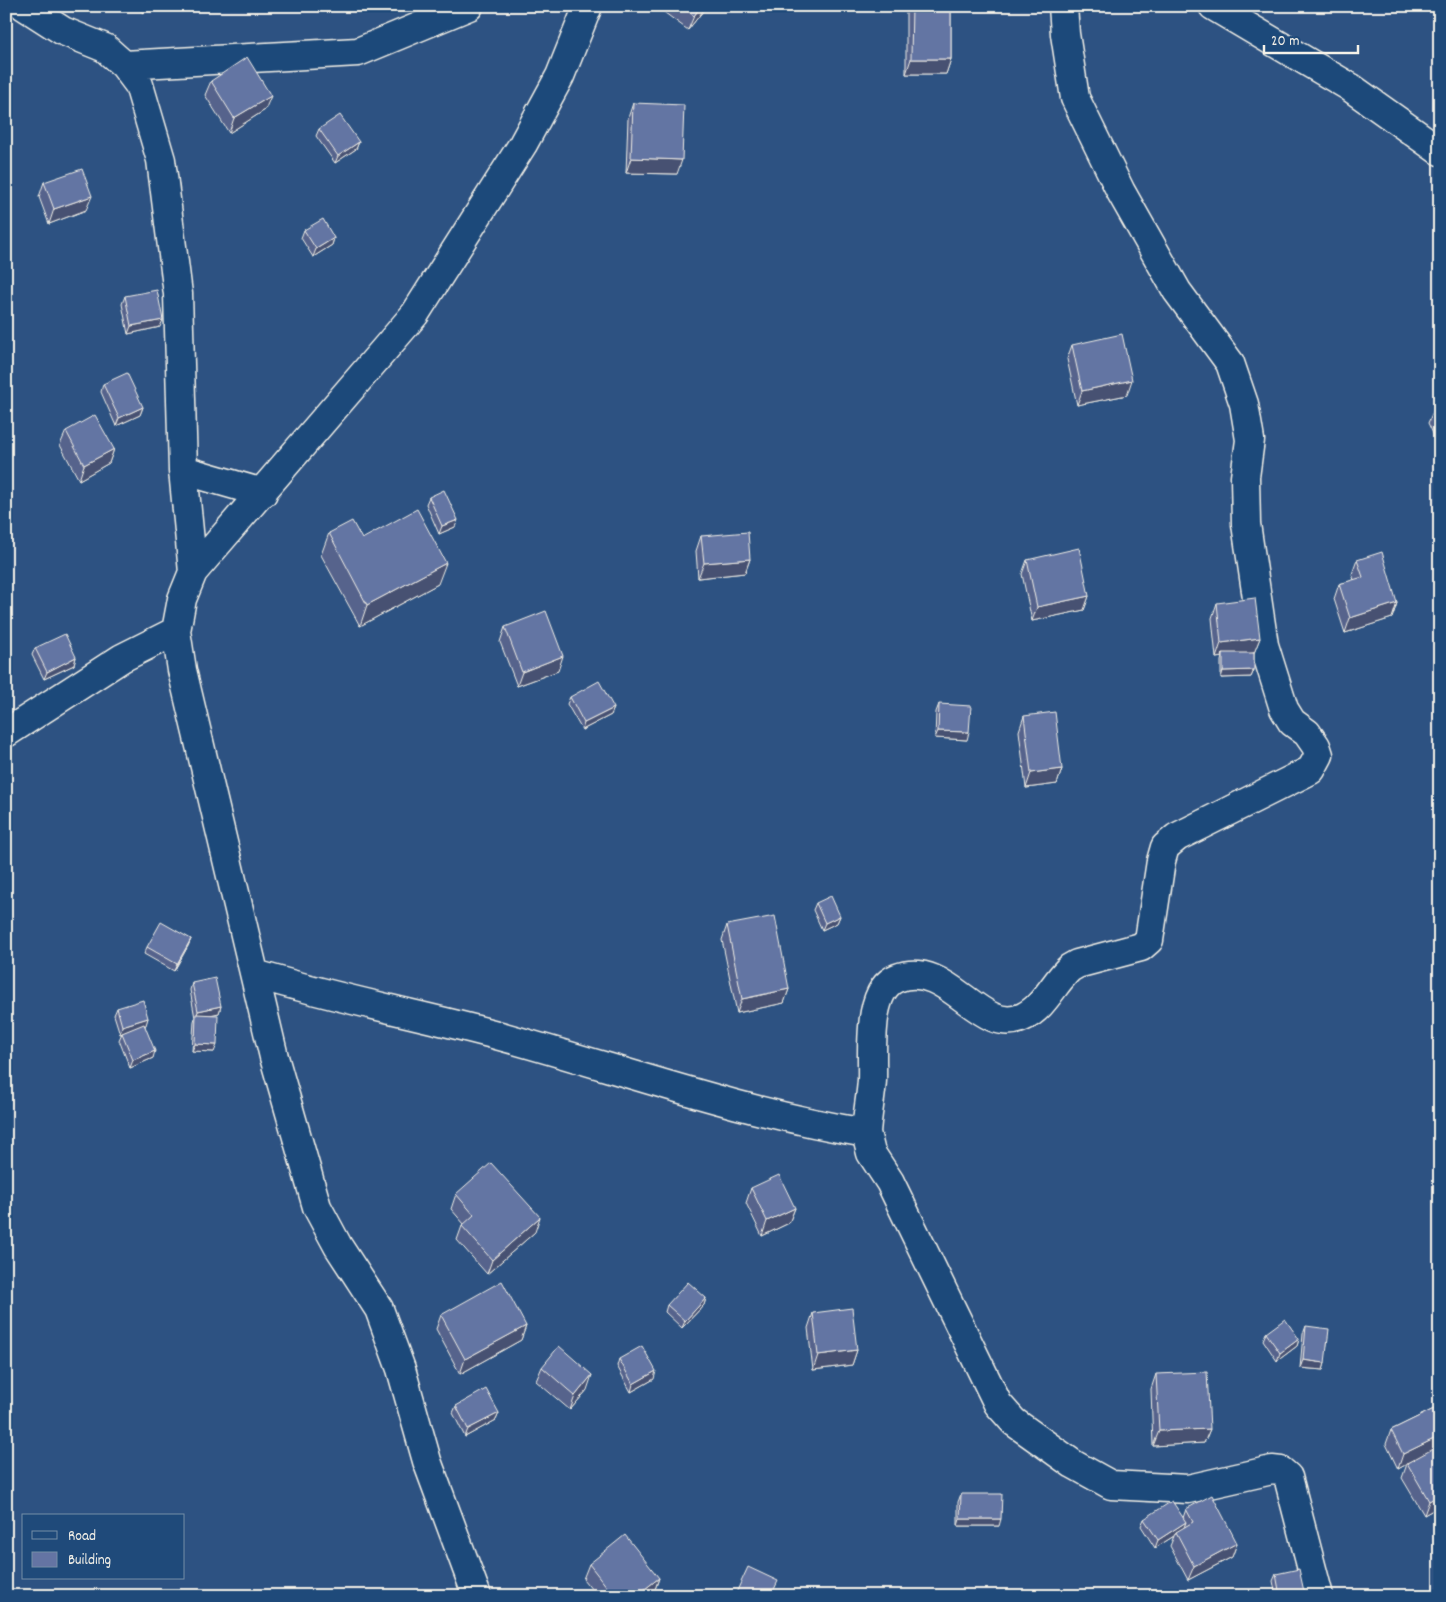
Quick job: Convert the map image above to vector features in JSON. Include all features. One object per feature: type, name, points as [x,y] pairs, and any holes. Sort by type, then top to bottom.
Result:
[{"type":"street","points":[[24,6],[63,31],[105,48],[124,65],[139,85],[161,160],[178,294],[183,470],[193,572]]},
{"type":"street","points":[[124,65],[358,52],[469,6]]},
{"type":"street","points":[[477,1596],[426,1461],[400,1369],[379,1309],[338,1246],[317,1206],[274,1057],[182,670],[176,631],[182,600],[193,572],[263,493],[415,314],[523,144],[560,76],[588,6]]},
{"type":"street","points":[[1063,6],[1065,34],[1075,98],[1121,192],[1172,283],[1230,363],[1244,404],[1250,440],[1245,477],[1246,524],[1264,645],[1284,709],[1292,722],[1307,733],[1316,746],[1319,755],[1311,770],[1177,837],[1165,847],[1161,861],[1149,940],[1141,947],[1077,964],[1070,968],[1036,1007],[1023,1018],[1008,1020],[993,1018],[935,978],[910,973],[893,979],[882,989],[874,1009],[872,1079],[866,1132],[871,1153],[890,1182],[998,1404],[1014,1422],[1073,1464],[1111,1485],[1188,1489],[1272,1470],[1281,1471],[1288,1477],[1319,1596]]},
{"type":"street","points":[[1213,6],[1350,87],[1440,151]]},
{"type":"street","points":[[183,470],[263,493]]},
{"type":"street","points":[[6,734],[122,658],[176,631]]},
{"type":"street","points":[[255,974],[494,1034],[697,1095],[832,1127],[866,1132]]},
{"type":"building","points":[[681,6],[701,6],[694,16]]},
{"type":"building","points":[[912,6],[951,6],[951,59],[911,59]]},
{"type":"building","points":[[247,57],[271,96],[234,118],[211,81]]},
{"type":"building","points":[[633,103],[684,105],[682,160],[631,158]]},
{"type":"building","points":[[340,115],[359,142],[338,156],[319,129]]},
{"type":"building","points":[[82,169],[92,196],[54,209],[44,182]]},
{"type":"building","points":[[323,219],[334,238],[316,249],[304,230]]},
{"type":"building","points":[[157,290],[163,320],[131,326],[125,296]]},
{"type":"building","points":[[1122,334],[1132,380],[1082,391],[1072,345]]},
{"type":"building","points":[[127,373],[143,407],[119,418],[103,384]]},
{"type":"building","points":[[1440,406],[1440,422],[1434,409]]},
{"type":"building","points":[[95,415],[114,449],[84,465],[66,431]]},
{"type":"building","points":[[444,490],[458,520],[442,526],[429,497]]},
{"type":"building","points":[[417,509],[446,563],[367,605],[329,533],[352,521],[362,539]]},
{"type":"building","points":[[748,532],[750,559],[704,563],[701,536]]},
{"type":"building","points":[[1079,548],[1089,596],[1037,607],[1027,560]]},
{"type":"building","points":[[1382,552],[1397,603],[1350,618],[1339,584],[1363,577],[1357,560]]},
{"type":"building","points":[[1255,598],[1260,638],[1221,643],[1217,603]]},
{"type":"building","points":[[546,611],[563,656],[522,672],[505,627]]},
{"type":"building","points":[[65,634],[76,657],[47,672],[35,648]]},
{"type":"building","points":[[1223,653],[1254,653],[1254,670],[1223,671]]},
{"type":"building","points":[[599,681],[614,708],[584,723],[570,697]]},
{"type":"building","points":[[939,704],[971,706],[969,732],[938,731]]},
{"type":"building","points":[[1055,712],[1062,769],[1031,773],[1024,716]]},
{"type":"building","points":[[831,896],[840,916],[825,923],[816,903]]},
{"type":"building","points":[[775,916],[789,989],[742,999],[727,925]]},
{"type":"building","points":[[161,922],[191,939],[177,964],[147,947]]},
{"type":"building","points":[[215,978],[221,1006],[198,1011],[192,983]]},
{"type":"building","points":[[143,1000],[148,1018],[122,1026],[117,1008]]},
{"type":"building","points":[[196,1014],[218,1015],[217,1045],[195,1044]]},
{"type":"building","points":[[144,1024],[155,1051],[133,1060],[122,1033]]},
{"type":"building","points":[[491,1163],[540,1217],[492,1260],[462,1226],[474,1215],[456,1194]]},
{"type":"building","points":[[779,1175],[795,1208],[767,1221],[751,1188]]},
{"type":"building","points":[[502,1281],[526,1326],[465,1359],[441,1315]]},
{"type":"building","points":[[688,1282],[706,1298],[685,1321],[667,1305]]},
{"type":"building","points":[[852,1308],[857,1350],[818,1355],[813,1313]]},
{"type":"building","points":[[1285,1319],[1299,1339],[1280,1353],[1266,1333]]},
{"type":"building","points":[[1306,1326],[1329,1329],[1325,1363],[1303,1360]]},
{"type":"building","points":[[559,1346],[592,1375],[575,1396],[542,1367]]},
{"type":"building","points":[[642,1346],[656,1371],[633,1384],[619,1359]]},
{"type":"building","points":[[1207,1372],[1210,1429],[1159,1431],[1156,1374]]},
{"type":"building","points":[[486,1389],[499,1413],[468,1429],[456,1406]]},
{"type":"building","points":[[1440,1406],[1440,1436],[1403,1454],[1391,1430]]},
{"type":"building","points":[[1440,1445],[1440,1495],[1429,1501],[1407,1463]]},
{"type":"building","points":[[961,1494],[1002,1494],[1001,1519],[960,1519]]},
{"type":"building","points":[[1212,1495],[1237,1543],[1194,1566],[1176,1532],[1193,1522],[1186,1509]]},
{"type":"building","points":[[1172,1501],[1186,1522],[1158,1540],[1144,1519]]},
{"type":"building","points":[[625,1535],[659,1578],[636,1596],[614,1596],[589,1564]]},
{"type":"building","points":[[748,1567],[778,1581],[771,1596],[735,1595]]},
{"type":"building","points":[[1299,1569],[1305,1596],[1280,1596],[1276,1574]]}]
